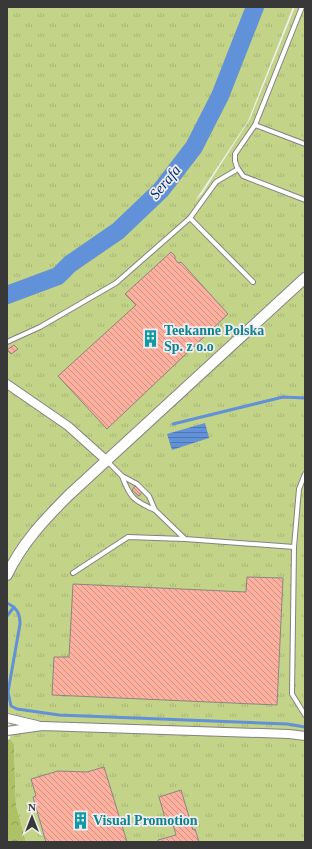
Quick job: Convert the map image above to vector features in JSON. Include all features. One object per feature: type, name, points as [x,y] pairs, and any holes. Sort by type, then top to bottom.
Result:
[{"type":"street","points":[[7,575],[26,542],[69,495],[305,278]]},
{"type":"street","points":[[7,384],[68,426],[107,461]]},
{"type":"street","points":[[7,718],[42,726]]},
{"type":"street","points":[[7,731],[42,726],[289,734],[305,736]]},
{"type":"lane","points":[[302,7],[255,125],[235,154],[235,160],[238,169],[243,176],[305,200]]},
{"type":"lane","points":[[255,125],[305,144]]},
{"type":"lane","points":[[7,342],[40,327],[116,283],[190,218],[216,182],[238,169]]},
{"type":"lane","points":[[190,218],[253,282]]},
{"type":"lane","points":[[107,461],[122,476],[137,484],[149,496],[155,510]]},
{"type":"lane","points":[[305,474],[299,489],[294,547],[292,694],[305,715]]},
{"type":"lane","points":[[122,476],[128,492],[140,503],[155,510],[185,539]]},
{"type":"lane","points":[[74,573],[128,537],[185,539],[294,547]]},
{"type":"green space","points":[[7,7],[293,7],[248,121],[195,201],[202,194],[250,119],[295,7],[305,7],[305,842],[26,842],[16,805],[14,744],[10,739],[10,716],[7,715]]},
{"type":"green space","points":[[10,739],[14,744],[16,805],[26,842],[7,842],[7,740]]},
{"type":"water","points":[[205,423],[209,438],[172,450],[167,434]]},
{"type":"building","name":"Teekanne Polska Sp. z o.o","points":[[171,252],[175,256],[178,263],[181,262],[228,314],[107,429],[58,376],[136,305],[125,294]]},
{"type":"building","points":[[14,345],[18,349],[11,354],[7,350]]},
{"type":"building","points":[[135,486],[142,492],[139,496],[132,490]]},
{"type":"building","points":[[247,577],[283,578],[277,705],[52,695],[54,657],[69,657],[73,584],[246,592]]},
{"type":"building","name":"Visual Promotion","points":[[104,767],[127,842],[46,842],[33,797],[36,796],[31,779],[58,771],[87,772]]},
{"type":"building","points":[[181,790],[193,830],[195,829],[199,842],[158,842],[158,840],[176,835],[173,824],[167,825],[159,797]]},
{"type":"waterway","name":"Serafa","points":[[7,295],[58,276],[70,264],[118,231],[161,190],[194,147],[220,96],[255,7]]},
{"type":"waterway","points":[[173,424],[283,397],[305,398]]},
{"type":"waterway","points":[[7,603],[17,611],[20,620],[8,692],[11,706],[17,709],[59,715],[287,724],[305,727]]},
{"type":"waterway","points":[[7,616],[14,607]]},
{"type":"place","name":"Teekanne Polska Sp. z o.o","points":[[151,338]]},
{"type":"place","name":"Visual Promotion","points":[[80,820]]}]
